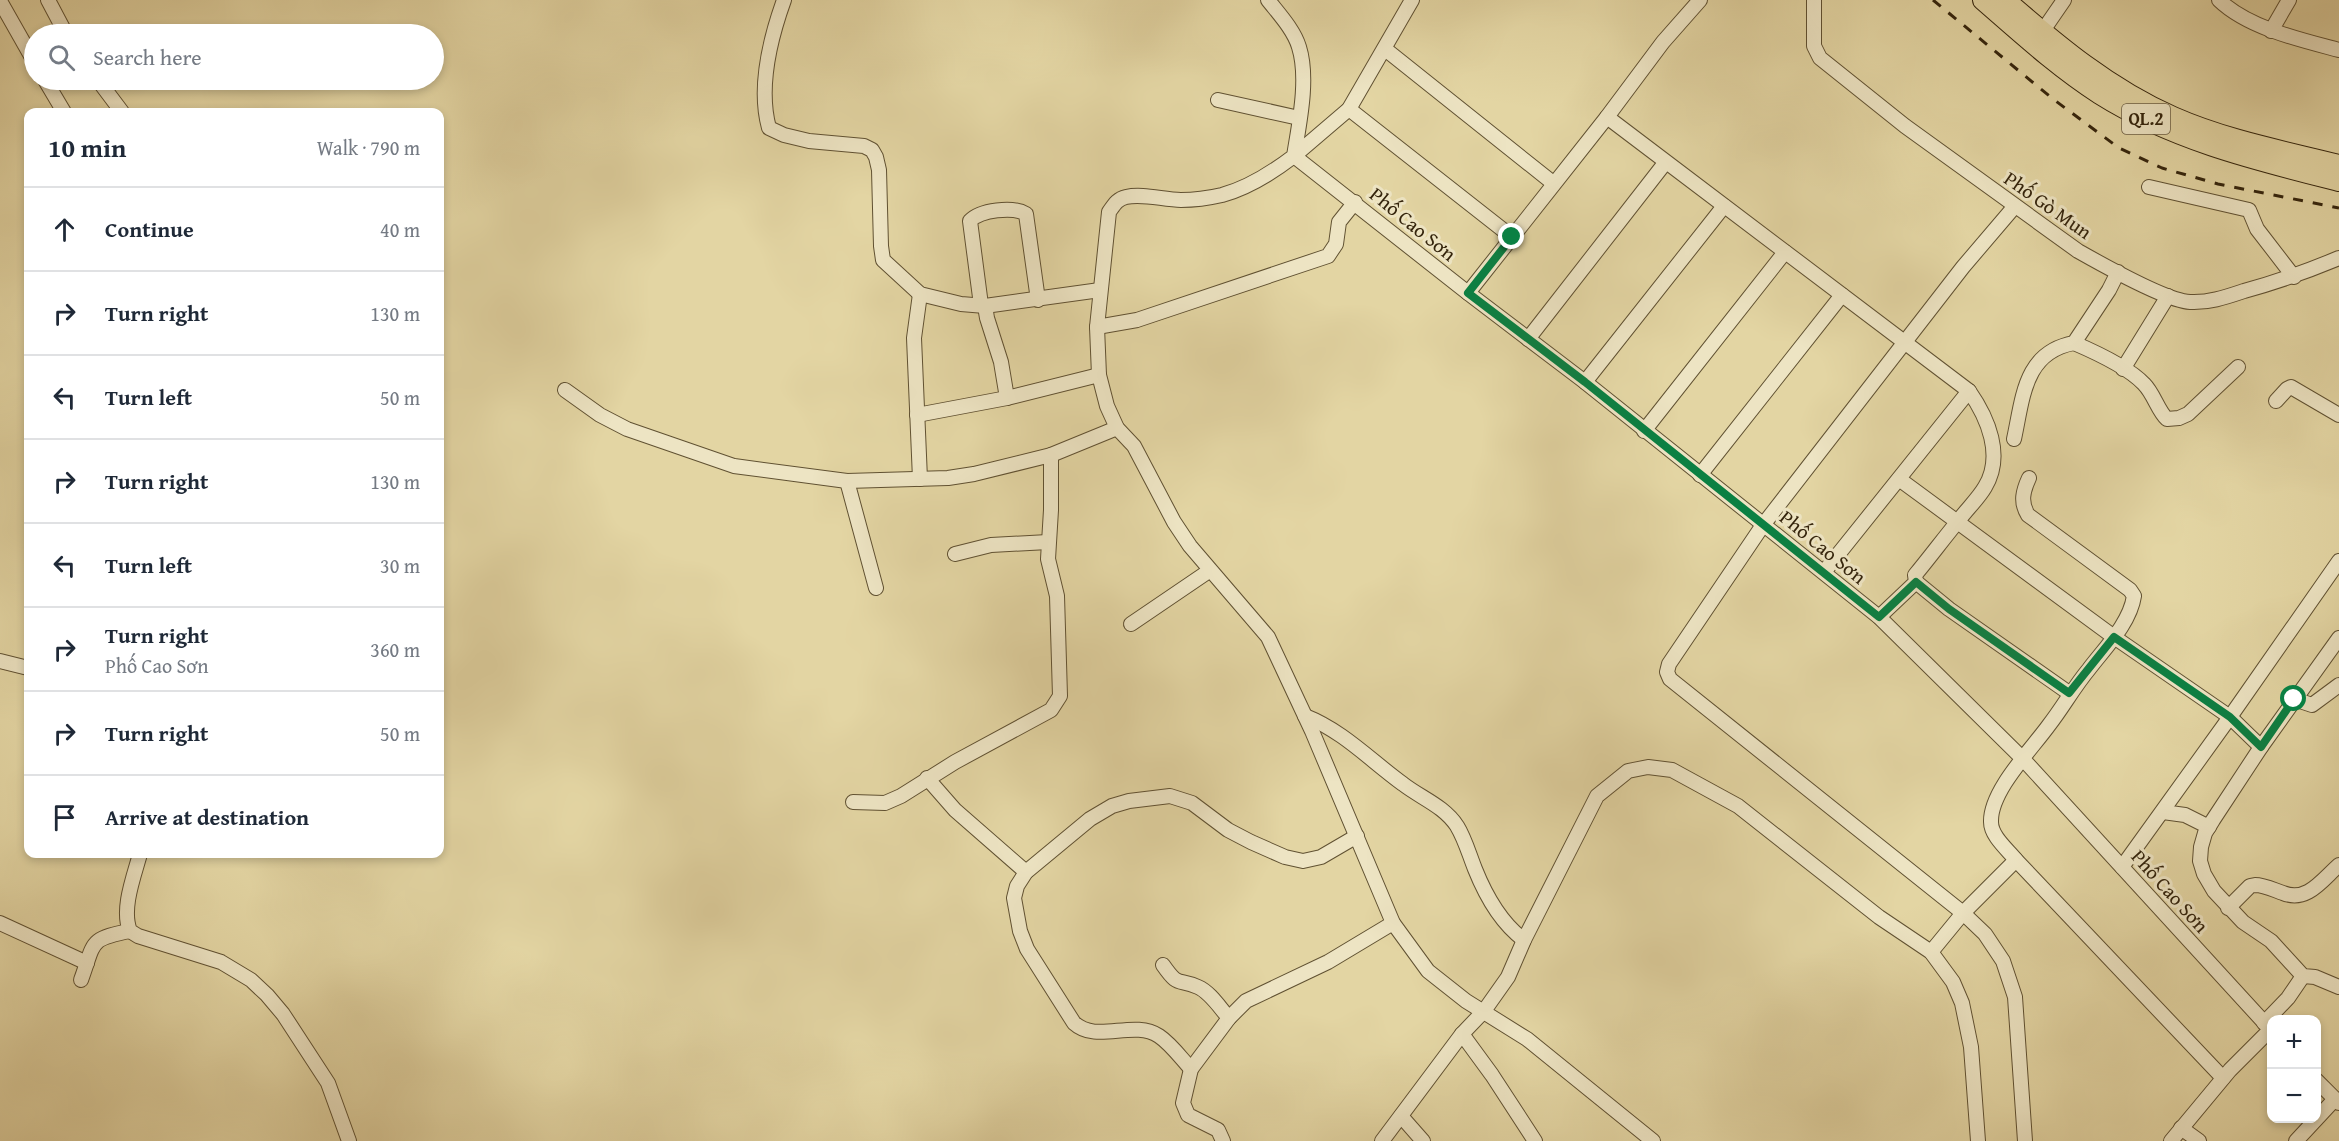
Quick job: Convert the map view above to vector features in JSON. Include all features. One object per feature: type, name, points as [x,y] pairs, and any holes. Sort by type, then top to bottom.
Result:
[{"type":"highway","name":"QL.2","points":[[1983,0],[2056,63],[2101,95],[2166,129],[2256,160],[2339,181]]},
{"type":"highway","name":"QL.2","points":[[2005,0],[2107,82],[2172,117],[2243,141],[2339,165]]},
{"type":"street","points":[[48,0],[61,24]]},
{"type":"street","points":[[784,0],[772,36],[765,90],[765,114],[769,128],[784,135],[809,141],[864,146],[872,150],[879,170],[879,224],[884,260],[920,294],[961,304],[983,306],[1100,290]]},
{"type":"street","points":[[1268,0],[1299,46],[1302,66],[1294,156]]},
{"type":"street","points":[[1412,0],[1349,109],[1275,171],[1221,195],[1182,200],[1136,196],[1125,197],[1115,203],[1109,212],[1100,290],[1097,327],[1099,375],[1104,398],[1117,428],[1134,446],[1174,522],[1209,571],[1268,637],[1305,716],[1393,923],[1428,971],[1466,1001],[1536,1045],[1653,1141]]},
{"type":"street","points":[[1468,293],[1663,42],[1700,0]]},
{"type":"street","name":"Phố Gò Mun","points":[[1814,0],[1814,46],[1820,58],[1905,126],[2015,206],[2078,251],[2118,272],[2168,296],[2188,302],[2211,301],[2294,277],[2339,258]]},
{"type":"street","points":[[2042,32],[2064,0]]},
{"type":"street","points":[[2219,0],[2271,31],[2339,50]]},
{"type":"street","points":[[2271,31],[2289,0]]},
{"type":"street","points":[[0,1],[24,43]]},
{"type":"street","points":[[1385,49],[1553,183]]},
{"type":"street","points":[[51,90],[62,108]]},
{"type":"street","points":[[106,90],[119,108]]},
{"type":"street","points":[[1218,100],[1299,118]]},
{"type":"street","points":[[1349,109],[1512,237]]},
{"type":"street","points":[[1607,117],[1970,391],[1987,422],[1994,448],[1993,467],[1986,486],[1915,575],[1916,582],[1949,609],[2069,693]]},
{"type":"street","name":"Phố Cao Sơn","points":[[1294,156],[1585,382],[1644,432],[1879,617],[2023,759],[2267,1027]]},
{"type":"street","points":[[1528,339],[1665,163]]},
{"type":"street","points":[[2150,187],[2249,210],[2257,229],[2294,277]]},
{"type":"street","points":[[1097,327],[1137,320],[1328,256],[1336,244],[1339,222],[1355,202]]},
{"type":"street","points":[[1585,382],[1724,206]]},
{"type":"street","points":[[2015,206],[1976,251],[1763,525],[1669,664],[1667,672],[1670,680],[1963,913],[1985,934],[2002,961],[2015,997],[2025,1141]]},
{"type":"street","points":[[1007,398],[1001,362],[983,306],[970,221],[975,216],[1006,211],[1026,213],[1038,300]]},
{"type":"street","points":[[1644,432],[1785,252]]},
{"type":"street","points":[[2074,343],[2109,290],[2118,272]]},
{"type":"street","points":[[920,294],[914,338],[920,479]]},
{"type":"street","points":[[1700,475],[1842,295]]},
{"type":"street","points":[[2122,369],[2168,296]]},
{"type":"street","points":[[2014,439],[2027,378],[2046,353],[2061,345],[2074,343],[2097,352],[2143,383],[2156,399],[2164,417],[2173,419],[2188,414],[2238,367]]},
{"type":"street","points":[[917,415],[1007,398],[1099,375]]},
{"type":"street","points":[[2276,400],[2287,388],[2291,387],[2339,415]]},
{"type":"street","points":[[565,390],[600,415],[627,429],[734,465],[847,481],[920,479],[974,474],[1051,455],[1117,428]]},
{"type":"street","points":[[1824,573],[1970,391]]},
{"type":"street","points":[[853,802],[885,803],[901,796],[927,778],[1051,710],[1057,704],[1060,696],[1057,596],[1056,585],[1049,569],[1048,542],[1051,510],[1051,455]]},
{"type":"street","points":[[2030,478],[2023,490],[2023,507],[2028,515],[2130,590],[2134,596],[2133,604],[2114,637],[2069,693],[1993,805],[1991,823],[1994,833],[2016,860],[2223,1078]]},
{"type":"street","points":[[1899,479],[2114,637],[2230,717],[2261,747]]},
{"type":"street","points":[[847,481],[876,588]]},
{"type":"street","points":[[955,554],[991,545],[1048,542]]},
{"type":"street","points":[[2121,867],[2163,812],[2339,561]]},
{"type":"street","points":[[1131,624],[1209,571]]},
{"type":"street","points":[[1879,617],[1916,582]]},
{"type":"street","points":[[2339,638],[2294,699],[2209,827],[2201,847],[2200,861],[2204,874],[2214,891],[2243,922],[2271,941],[2303,976],[2315,977],[2339,987]]},
{"type":"street","points":[[0,661],[24,667]]},
{"type":"street","points":[[2294,699],[2312,705],[2339,685]]},
{"type":"street","points":[[1305,716],[1338,733],[1449,816],[1466,843],[1489,898],[1511,928],[1524,940]]},
{"type":"street","points":[[1382,1141],[1508,977],[1524,940],[1597,796],[1628,771],[1648,767],[1672,770],[1738,806],[1879,917],[1931,952],[1953,982],[1962,1003],[1971,1047],[1978,1141]]},
{"type":"street","points":[[927,778],[955,810],[1026,872]]},
{"type":"street","points":[[1191,1070],[1158,1035],[1134,1030],[1093,1032],[1082,1030],[1074,1023],[1027,949],[1020,932],[1014,898],[1017,885],[1026,872],[1090,819],[1112,806],[1145,798],[1170,796],[1192,803],[1228,830],[1285,857],[1303,861],[1321,857],[1357,836]]},
{"type":"street","points":[[2163,812],[2185,815],[2209,827]]},
{"type":"street","points":[[130,932],[128,917],[130,888],[139,858]]},
{"type":"street","points":[[1931,952],[1963,913],[2016,860]]},
{"type":"street","points":[[2228,908],[2250,886],[2255,885],[2287,895],[2302,896],[2339,865]]},
{"type":"street","points":[[0,923],[87,963]]},
{"type":"street","points":[[1223,1141],[1218,1130],[1188,1115],[1183,1104],[1191,1070],[1229,1018],[1246,1001],[1328,962],[1393,923]]},
{"type":"street","points":[[81,980],[98,940],[104,936],[130,932],[222,962],[251,980],[283,1014],[328,1083],[349,1141]]},
{"type":"street","points":[[1163,965],[1178,983],[1197,987],[1206,992],[1229,1018]]},
{"type":"street","points":[[2277,1015],[2303,976]]},
{"type":"street","points":[[2171,1141],[2267,1029]]},
{"type":"street","points":[[1462,1034],[1535,1141]]},
{"type":"street","points":[[2296,1141],[2337,1101],[2321,1085]]},
{"type":"street","points":[[1401,1116],[1423,1141]]},
{"type":"street","points":[[2181,1128],[2199,1141]]},
{"type":"railway","points":[[1933,0],[2053,99],[2119,148],[2162,168],[2218,184],[2339,208]]},
{"type":"route","points":[[1512,237],[1468,293],[1585,382],[1644,432],[1879,617],[1916,582],[1949,609],[2069,693],[2114,637],[2230,717],[2261,747],[2294,699]]}]
